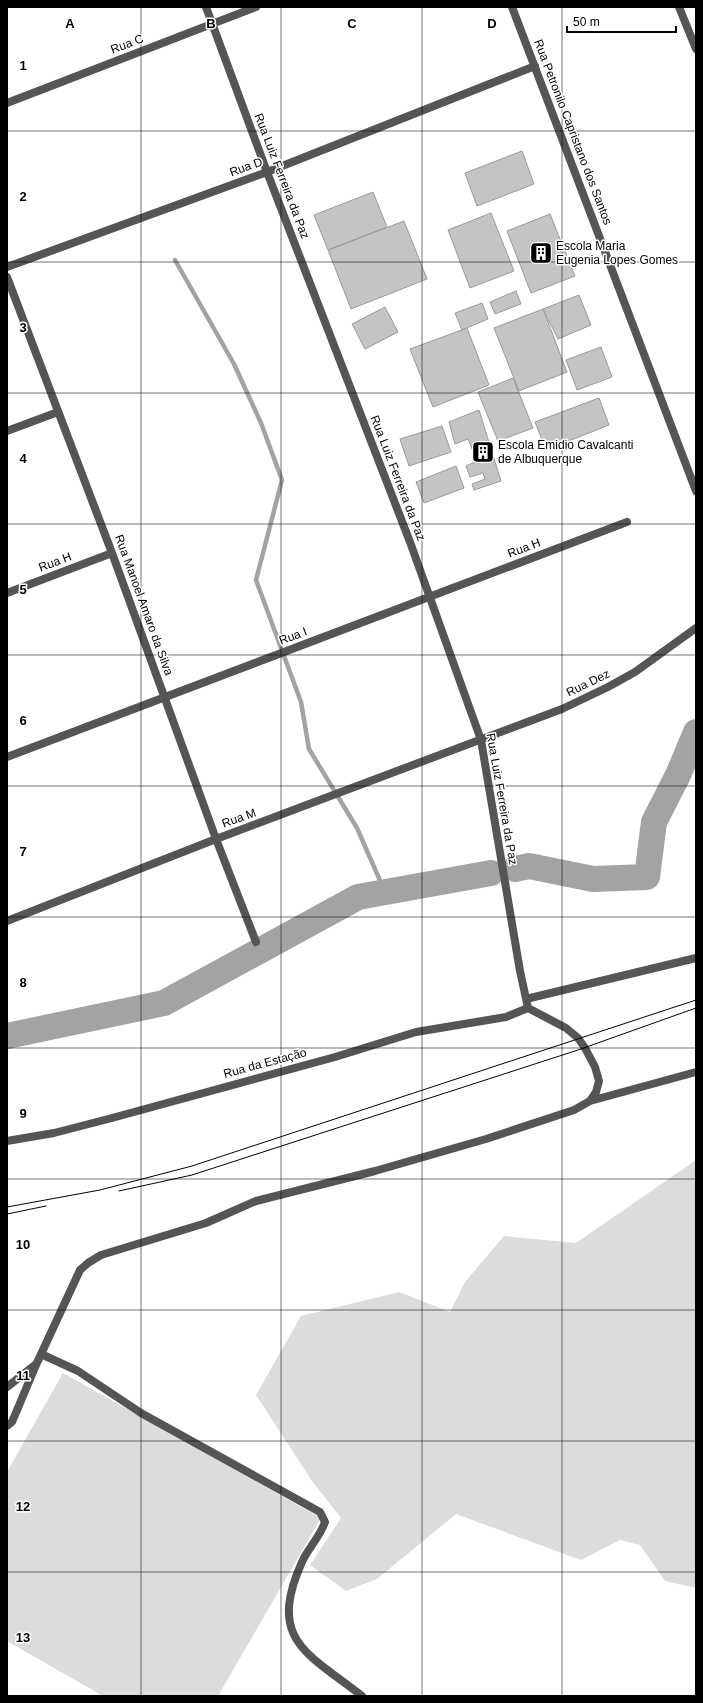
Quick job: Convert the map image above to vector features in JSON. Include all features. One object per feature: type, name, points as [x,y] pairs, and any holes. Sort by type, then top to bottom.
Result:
[{"type":"street","name":"Rua Luiz Ferreira da Paz","points":[[206,7],[267,172],[429,596],[481,740],[520,971],[528,1008]]},
{"type":"street","name":"Rua C","points":[[7,103],[256,7]]},
{"type":"street","name":"Rua Petronilo Capristano dos Santos","points":[[512,7],[696,491]]},
{"type":"street","points":[[679,7],[696,50]]},
{"type":"street","name":"Rua D","points":[[7,268],[267,172],[535,66]]},
{"type":"street","name":"Rua Manoel Amaro da Silva","points":[[7,277],[112,553],[216,839],[256,942]]},
{"type":"street","points":[[7,431],[58,412]]},
{"type":"street","name":"Rua H","points":[[429,596],[627,522]]},
{"type":"street","name":"Rua H","points":[[7,593],[112,553]]},
{"type":"street","name":"Rua I","points":[[7,757],[262,662],[429,596]]},
{"type":"street","name":"Rua Dez","points":[[481,740],[562,709],[608,687],[641,667],[696,628]]},
{"type":"street","name":"Rua M","points":[[7,921],[216,839],[481,740]]},
{"type":"street","points":[[526,999],[696,958]]},
{"type":"street","points":[[528,1008],[566,1028],[578,1038],[585,1048],[595,1067],[598,1081],[596,1092],[590,1101]]},
{"type":"street","name":"Rua da Estação","points":[[7,1141],[54,1133],[90,1124],[335,1057],[416,1032],[506,1017],[528,1008]]},
{"type":"street","points":[[7,1426],[12,1422],[36,1365],[80,1270],[101,1255],[206,1223],[256,1201],[375,1171],[574,1110],[590,1101],[696,1072]]},
{"type":"street","points":[[41,1354],[78,1371],[142,1414],[320,1512],[325,1522],[316,1541],[303,1560],[297,1574],[288,1607],[288,1619],[294,1637],[300,1646],[309,1655],[362,1696]]},
{"type":"street","points":[[7,1387],[36,1365]]},
{"type":"shaded area","points":[[696,1160],[696,1588],[665,1581],[640,1545],[620,1540],[581,1560],[456,1514],[377,1579],[346,1591],[310,1565],[341,1518],[312,1481],[256,1395],[301,1316],[399,1292],[450,1312],[465,1282],[504,1236],[576,1243]]},
{"type":"shaded area","points":[[63,1373],[321,1518],[218,1696],[103,1696],[7,1641],[7,1472]]},
{"type":"building","points":[[522,151],[534,184],[477,206],[465,173]]},
{"type":"building","points":[[373,192],[387,227],[328,250],[314,215]]},
{"type":"building","points":[[491,213],[514,271],[470,288],[448,230]]},
{"type":"building","name":"Escola Maria Eugenia Lopes Gomes","points":[[550,214],[575,276],[531,293],[507,231]]},
{"type":"building","points":[[404,221],[427,279],[351,309],[328,250]]},
{"type":"building","points":[[516,291],[521,304],[495,314],[490,302]]},
{"type":"building","points":[[579,295],[591,325],[558,339],[543,309]]},
{"type":"building","points":[[482,303],[488,319],[462,330],[455,313]]},
{"type":"building","points":[[385,307],[398,332],[365,349],[352,324]]},
{"type":"building","points":[[543,309],[567,372],[519,391],[494,328]]},
{"type":"building","points":[[467,328],[489,385],[433,407],[410,349]]},
{"type":"building","points":[[601,347],[612,377],[577,390],[566,360]]},
{"type":"building","points":[[513,378],[533,428],[498,441],[478,392]]},
{"type":"building","points":[[599,398],[609,425],[546,450],[535,422]]},
{"type":"building","name":"Escola Emidio Cavalcanti de Albuquerque","points":[[479,410],[501,481],[474,490],[472,484],[485,479],[483,473],[470,477],[466,466],[477,461],[468,439],[455,444],[449,422]]},
{"type":"building","points":[[442,426],[451,452],[409,466],[400,439]]},
{"type":"building","points":[[456,466],[464,488],[424,503],[416,482]]},
{"type":"waterway","points":[[175,260],[234,364],[261,423],[282,480],[256,580],[301,702],[309,749],[357,828],[385,892]]},
{"type":"waterway","points":[[515,869],[529,866],[593,879],[647,877],[654,822],[678,775],[696,732]]},
{"type":"waterway","points":[[7,1036],[164,1003],[358,897],[491,873]]},
{"type":"tram line","points":[[7,1207],[100,1190],[192,1166],[696,1000]]},
{"type":"tram line","points":[[119,1191],[192,1175],[578,1050],[696,1008]]},
{"type":"tram line","points":[[7,1214],[46,1206]]},
{"type":"place","name":"Escola Maria Eugenia Lopes Gomes","points":[[541,253]]},
{"type":"place","name":"Escola Emidio Cavalcanti de Albuquerque","points":[[483,452]]}]
